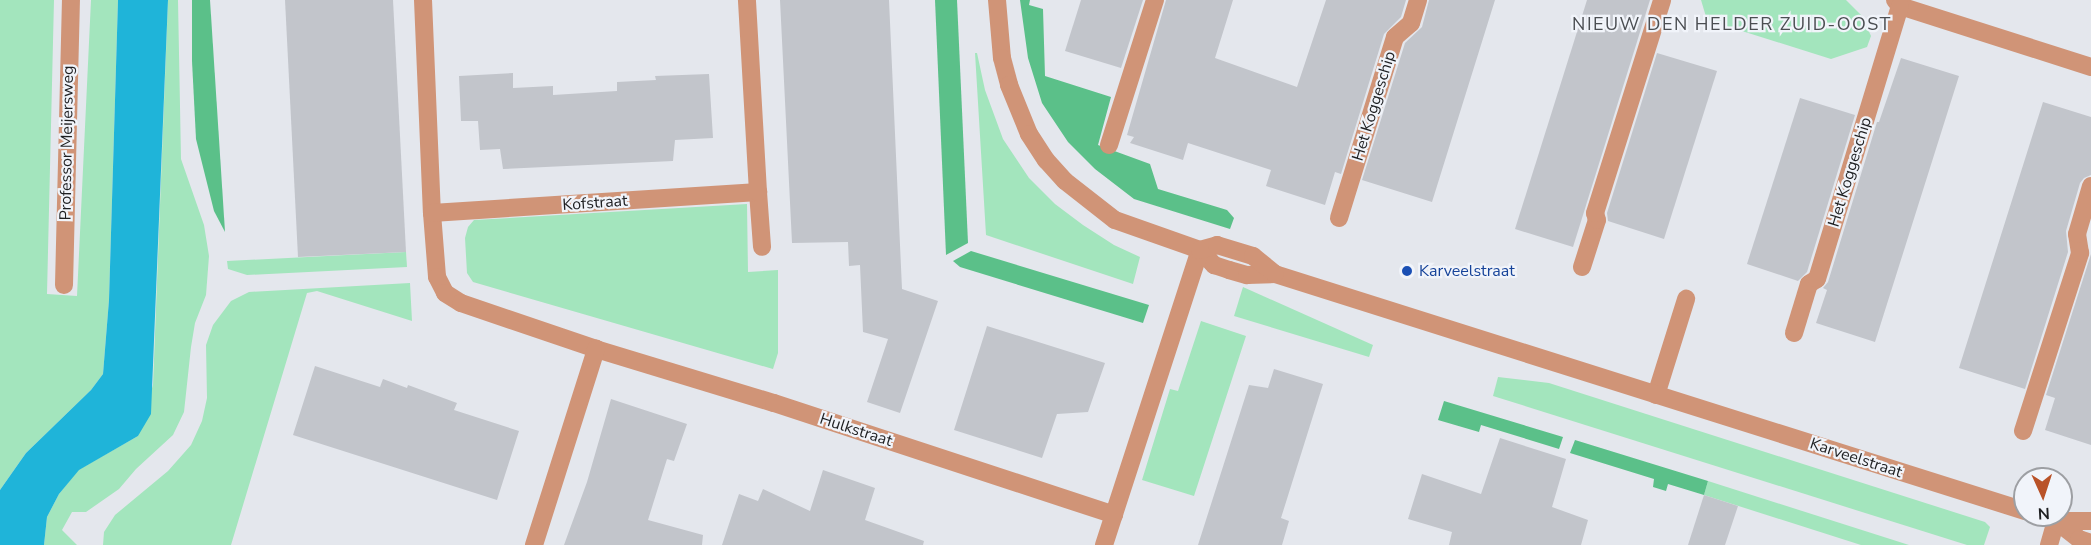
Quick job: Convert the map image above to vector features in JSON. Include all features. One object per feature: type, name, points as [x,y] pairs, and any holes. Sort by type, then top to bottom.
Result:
[{"type":"street","name":"Professor Meijersweg","points":[[64,285],[71,0]]},
{"type":"street","points":[[423,0],[432,213]]},
{"type":"street","points":[[747,0],[762,247]]},
{"type":"street","name":"Karveelstraat","points":[[996,0],[1002,58],[1009,85],[1029,134],[1046,160],[1086,200],[1115,219],[1200,250],[1214,265],[1247,275],[1275,274],[2013,507]]},
{"type":"street","points":[[1109,145],[1155,0]]},
{"type":"street","name":"Het Koggeschip","points":[[1339,218],[1395,37],[1411,23],[1418,0]]},
{"type":"street","points":[[1582,267],[1598,220],[1595,213],[1662,0]]},
{"type":"street","name":"Het Koggeschip","points":[[1794,333],[1809,284],[1817,279],[1898,3],[2091,66]]},
{"type":"street","points":[[2023,431],[2080,253],[2077,234],[2091,186]]},
{"type":"street","name":"Kofstraat","points":[[432,213],[758,192]]},
{"type":"street","name":"Hulkstraat","points":[[432,213],[436,277],[445,293],[461,303],[596,349],[785,407],[1114,515]]},
{"type":"street","points":[[1104,545],[1200,250]]},
{"type":"street","points":[[1656,395],[1686,299]]},
{"type":"street","points":[[534,545],[596,349]]},
{"type":"street","points":[[2073,521],[2091,521]]},
{"type":"street","points":[[2049,545],[2054,527]]},
{"type":"street","points":[[2064,527],[2079,539],[2091,543]]},
{"type":"green space","points":[[0,0],[54,0],[47,294],[77,296],[91,0],[118,0],[109,300],[103,374],[91,390],[26,453],[0,490]]},
{"type":"green space","points":[[168,0],[178,0],[181,159],[204,225],[209,256],[206,295],[195,323],[191,347],[184,412],[173,435],[136,469],[119,489],[86,512],[72,512],[62,530],[77,545],[44,545],[47,517],[59,494],[78,470],[138,436],[153,385]]},
{"type":"green space","points":[[192,0],[210,0],[225,232],[214,211],[196,139]]},
{"type":"green space","points":[[935,0],[957,0],[968,243],[946,255]]},
{"type":"green space","points":[[1020,0],[1030,0],[1029,5],[1043,9],[1045,76],[1111,97],[1098,145],[1150,164],[1158,189],[1227,210],[1234,218],[1230,229],[1134,199],[1095,169],[1068,142],[1042,103],[1028,58]]},
{"type":"green space","points":[[1701,0],[1846,0],[1862,16],[1871,36],[1867,47],[1831,59],[1707,20]]},
{"type":"green space","points":[[975,53],[977,53],[985,90],[1003,139],[1029,178],[1055,204],[1083,225],[1114,245],[1140,257],[1133,284],[986,235]]},
{"type":"green space","points":[[747,204],[748,272],[778,270],[778,353],[773,369],[473,282],[467,273],[465,238],[468,227],[474,220]]},
{"type":"green space","points":[[971,251],[1149,305],[1143,323],[960,267],[953,261]]},
{"type":"green space","points":[[406,252],[407,267],[247,275],[228,269],[227,261]]},
{"type":"green space","points":[[410,283],[412,321],[317,291],[307,293],[231,545],[103,545],[104,532],[115,515],[168,471],[191,445],[202,421],[207,398],[206,345],[213,325],[231,301],[249,292]]},
{"type":"green space","points":[[1243,287],[1373,345],[1369,357],[1234,316]]},
{"type":"green space","points":[[1201,321],[1246,336],[1194,496],[1142,480],[1170,389],[1178,391]]},
{"type":"green space","points":[[1498,377],[1549,383],[1985,522],[1990,527],[1984,545],[1967,545],[1493,396]]},
{"type":"green space","points":[[1444,401],[1563,437],[1559,449],[1481,425],[1479,432],[1438,420]]},
{"type":"green space","points":[[1575,440],[1708,481],[1704,495],[1668,484],[1666,491],[1653,487],[1654,479],[1570,453]]},
{"type":"green space","points":[[1708,481],[1909,545],[1861,545],[1704,495]]},
{"type":"water","points":[[118,0],[168,0],[151,414],[138,436],[79,470],[59,494],[47,517],[44,545],[0,545],[0,490],[26,453],[91,390],[103,374],[109,300]]},
{"type":"building","points":[[285,0],[393,0],[406,252],[298,257]]},
{"type":"building","points":[[780,0],[889,0],[902,289],[938,301],[900,413],[867,402],[888,339],[863,332],[860,265],[849,266],[848,242],[792,243]]},
{"type":"building","points":[[1081,0],[1143,0],[1121,68],[1065,51]]},
{"type":"building","points":[[1166,0],[1233,0],[1215,58],[1297,87],[1326,0],[1406,0],[1401,17],[1384,34],[1341,174],[1335,172],[1325,205],[1266,186],[1271,170],[1188,143],[1183,160],[1130,143],[1134,137],[1127,135]]},
{"type":"building","points":[[1429,0],[1495,0],[1432,202],[1362,180],[1405,43],[1422,27]]},
{"type":"building","points":[[1587,0],[1650,0],[1573,247],[1515,229]]},
{"type":"building","points":[[1657,53],[1717,71],[1664,239],[1608,221],[1607,213]]},
{"type":"building","points":[[1901,58],[1959,76],[1875,342],[1816,323],[1827,290],[1823,288],[1828,282],[1877,122],[1879,122]]},
{"type":"building","points":[[513,73],[513,88],[553,86],[553,95],[617,91],[617,82],[656,80],[655,76],[709,74],[713,138],[675,140],[673,161],[503,169],[500,149],[480,150],[478,121],[461,121],[459,76]]},
{"type":"building","points":[[1800,98],[1855,115],[1807,272],[1798,281],[1747,264]]},
{"type":"building","points":[[2043,102],[2091,117],[2091,175],[2080,183],[2066,231],[2068,252],[2025,389],[1959,368]]},
{"type":"building","points":[[2091,254],[2091,445],[2045,430],[2055,398],[2046,395]]},
{"type":"building","points":[[987,326],[1105,363],[1088,412],[1057,414],[1042,458],[954,430]]},
{"type":"building","points":[[315,366],[380,387],[383,379],[407,388],[408,385],[457,403],[454,410],[519,431],[497,500],[293,435]]},
{"type":"building","points":[[1274,369],[1323,384],[1281,518],[1289,521],[1282,545],[1198,545],[1249,385],[1268,388]]},
{"type":"building","points":[[611,399],[687,424],[674,461],[667,459],[648,520],[703,535],[702,545],[564,545],[587,482]]},
{"type":"building","points":[[1500,438],[1566,459],[1552,507],[1588,520],[1581,545],[1449,545],[1452,532],[1408,519],[1422,474],[1481,494]]},
{"type":"building","points":[[823,470],[875,488],[865,520],[924,541],[923,545],[722,545],[739,494],[758,501],[763,489],[810,511]]},
{"type":"building","points":[[1704,495],[1738,506],[1725,545],[1688,545]]},
{"type":"place","name":"Karveelstraat","points":[[1407,271]]},
{"type":"district","name":"NIEUW DEN HELDER ZUID-OOST","points":[[1732,24]]}]
